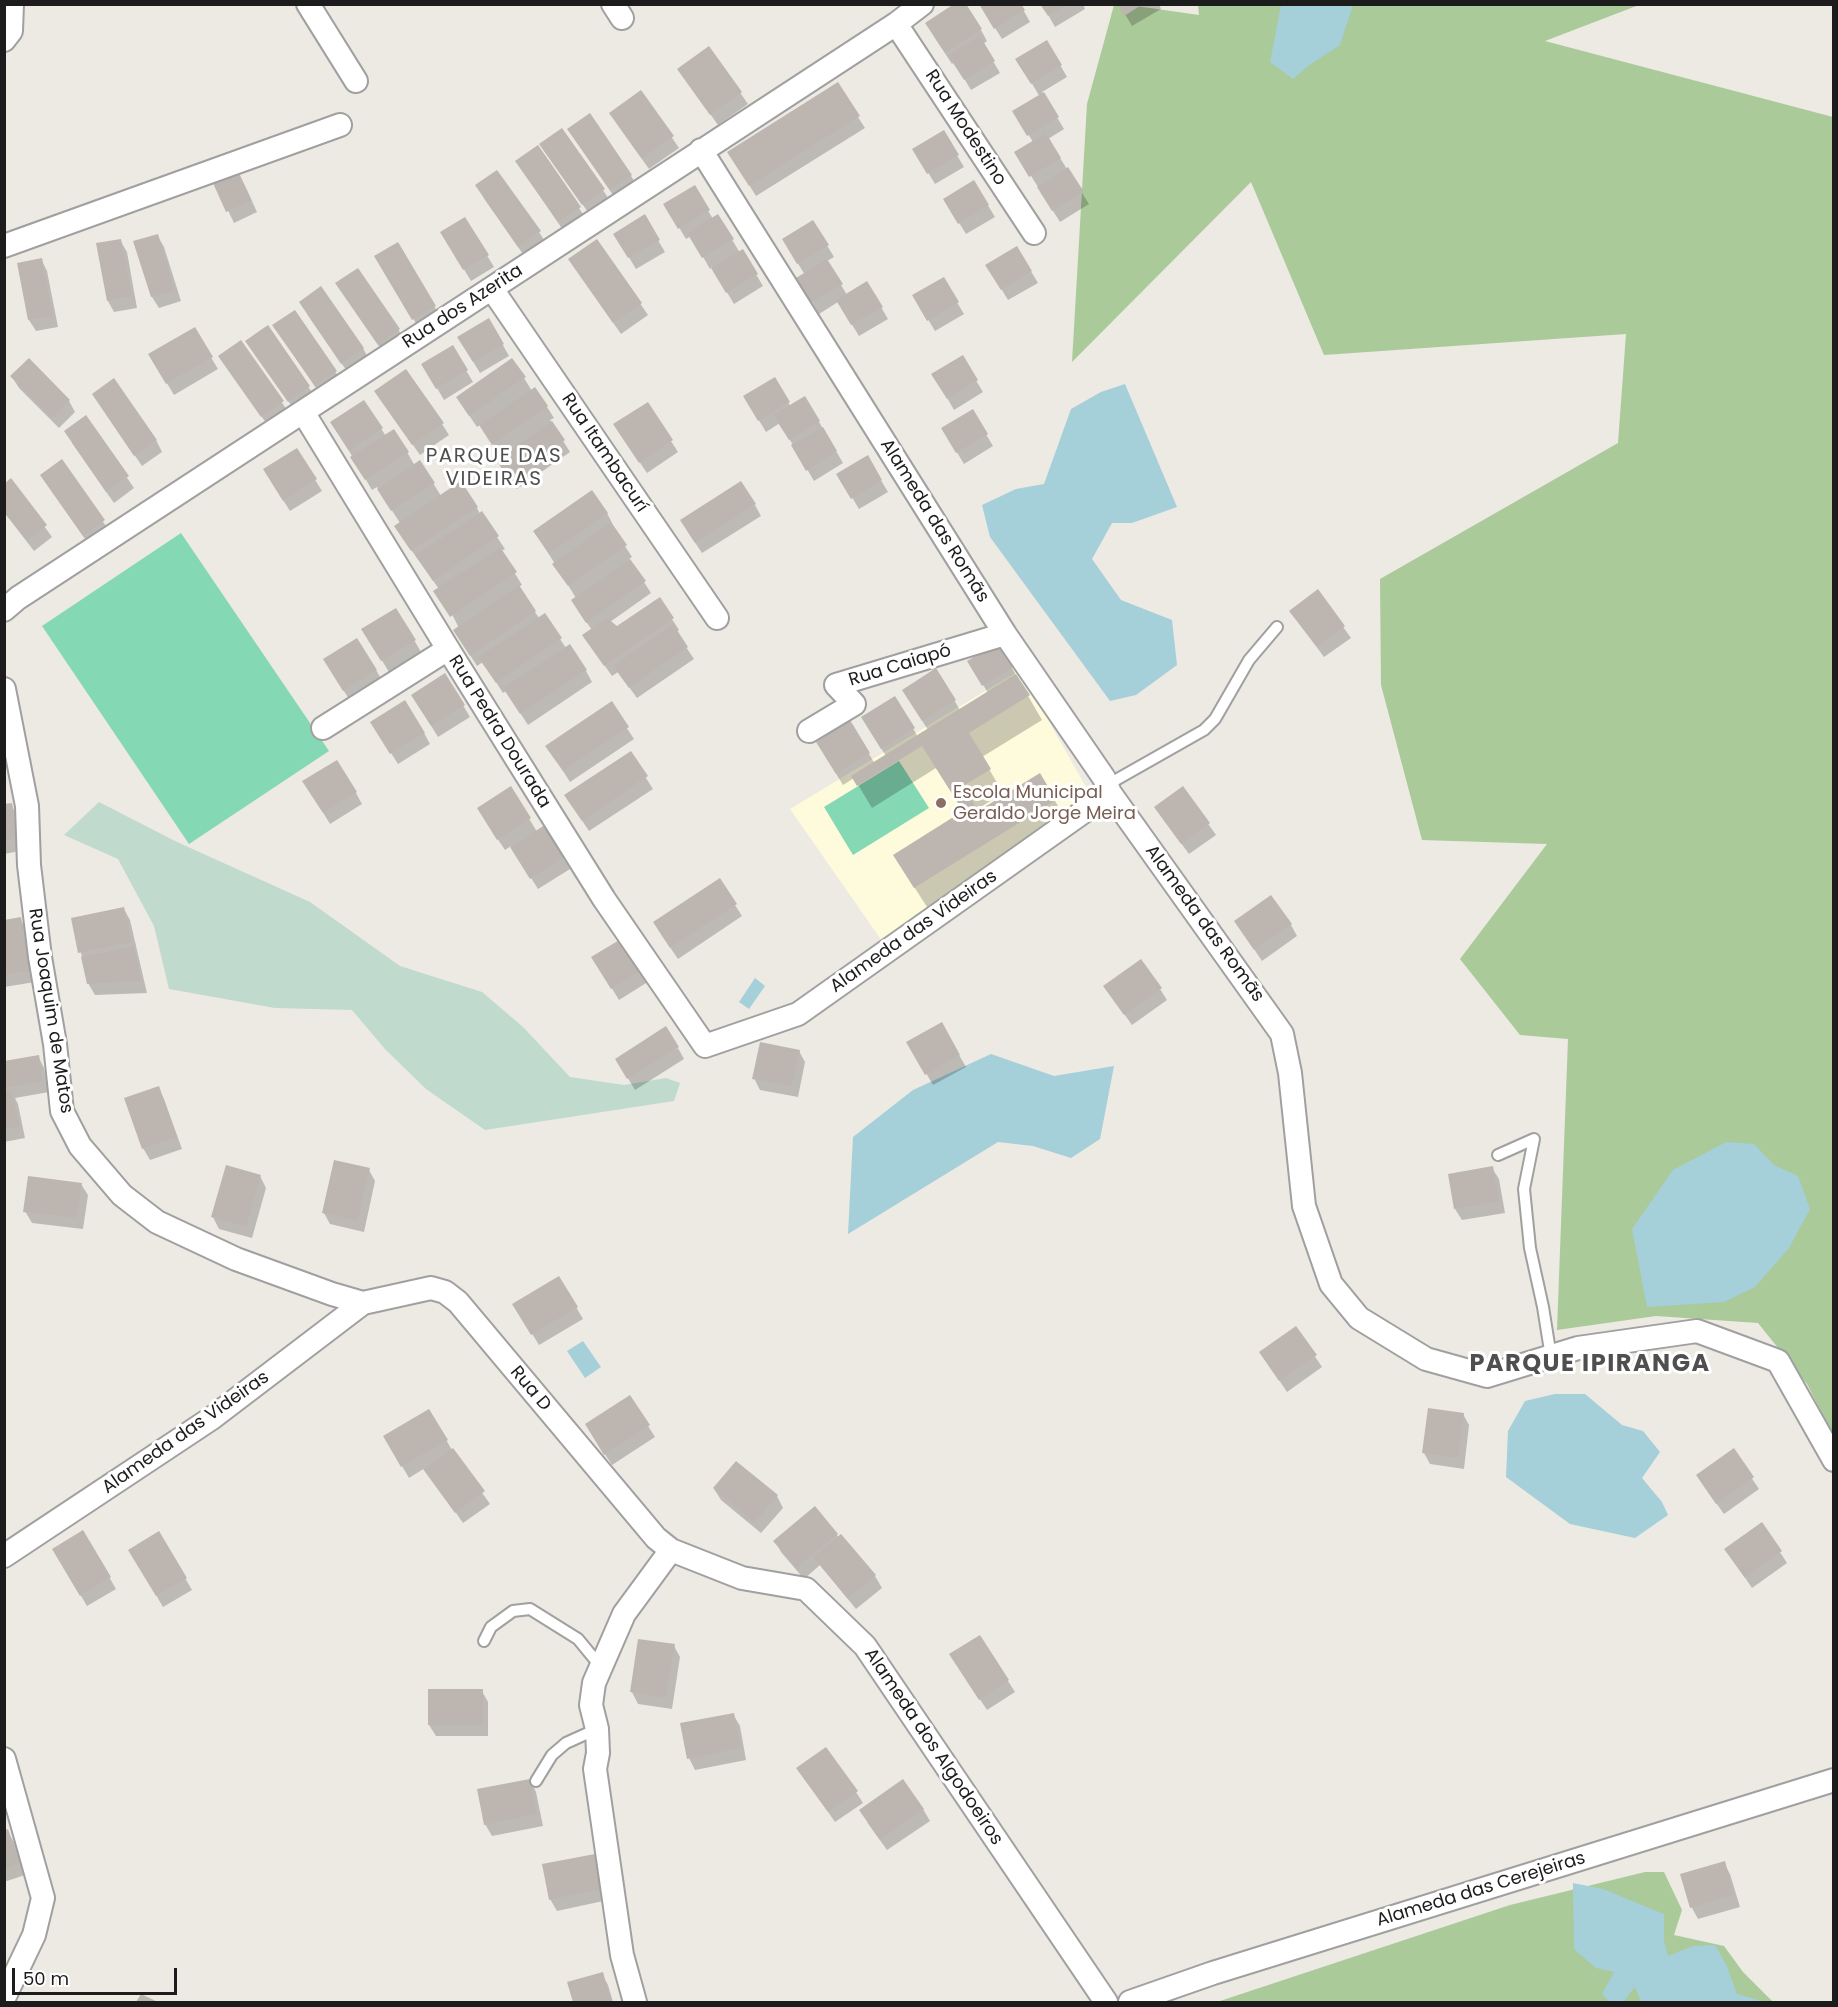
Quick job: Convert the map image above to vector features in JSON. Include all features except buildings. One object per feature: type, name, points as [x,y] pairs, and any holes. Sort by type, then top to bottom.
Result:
[{"type":"street","points":[[4,40],[11,31],[12,4]]},
{"type":"street","points":[[308,4],[356,81]]},
{"type":"street","name":"Rua dos Azerita","points":[[4,610],[18,598],[896,24],[922,4]]},
{"type":"street","name":"Rua Modestino","points":[[896,24],[1034,233]]},
{"type":"street","points":[[4,246],[340,125]]},
{"type":"street","name":"Alameda das Romãs","points":[[701,150],[1005,634],[1108,789],[1282,1034],[1290,1073],[1304,1206],[1330,1284],[1359,1318],[1426,1359],[1487,1376],[1578,1348],[1697,1331],[1778,1361],[1833,1460]]},
{"type":"street","name":"Rua Itambacurí","points":[[492,289],[717,618]]},
{"type":"street","name":"Rua Pedra Dourada","points":[[303,412],[447,649],[604,898],[705,1046]]},
{"type":"street","name":"Rua Caiapó","points":[[809,731],[854,704],[836,685],[1005,634]]},
{"type":"street","points":[[323,728],[447,649]]},
{"type":"street","name":"Rua Joaquim de Matos","points":[[4,689],[27,806],[29,865],[40,957],[56,1044],[62,1112],[80,1146],[122,1195],[157,1222],[237,1259],[363,1303]]},
{"type":"street","name":"Alameda das Videiras","points":[[705,1046],[798,1014],[1108,789]]},
{"type":"street","name":"Rua D","points":[[363,1303],[431,1288],[445,1292],[458,1302],[656,1538],[671,1550]]},
{"type":"street","name":"Alameda das Videiras","points":[[4,1556],[212,1418],[363,1303]]},
{"type":"street","points":[[635,2002],[622,1954],[595,1768],[598,1753],[597,1729],[591,1705],[594,1683],[624,1614],[671,1550]]},
{"type":"street","name":"Alameda dos Algodoeiros","points":[[671,1550],[741,1578],[806,1590],[865,1646],[1106,2002]]},
{"type":"street","points":[[4,1759],[43,1898],[34,1935],[4,1998]]},
{"type":"street","name":"Alameda das Cerejeiras","points":[[1130,2002],[1213,1973],[1833,1780]]},
{"type":"lane","points":[[1108,789],[1204,730],[1215,719],[1249,660],[1277,627]]},
{"type":"lane","points":[[1498,1155],[1534,1139],[1524,1189],[1530,1248],[1551,1357]]},
{"type":"lane","points":[[484,1641],[491,1627],[513,1611],[530,1609],[578,1639],[601,1667]]},
{"type":"lane","points":[[536,1781],[552,1755],[566,1743],[597,1729]]},
{"type":"shaded area","name":"Escola Municipal Geraldo Jorge Meira","points":[[1020,670],[1091,796],[882,941],[790,809]]},
{"type":"green space","points":[[1114,5],[1199,15],[1198,5],[1639,5],[1545,41],[1833,117],[1833,1435],[1807,1384],[1758,1323],[1656,1316],[1557,1330],[1568,1039],[1520,1035],[1460,959],[1547,844],[1422,840],[1381,685],[1380,579],[1618,443],[1626,334],[1324,355],[1251,182],[1072,362],[1087,104]]},
{"type":"green space","points":[[181,533],[329,751],[189,844],[42,626]]},
{"type":"green space","points":[[899,761],[929,808],[853,855],[824,807]]},
{"type":"green space","points":[[99,802],[177,842],[310,902],[400,966],[482,992],[523,1027],[570,1077],[624,1085],[666,1078],[680,1083],[674,1101],[485,1130],[426,1089],[385,1049],[352,1010],[275,1008],[169,989],[154,926],[118,859],[64,835]]},
{"type":"green space","points":[[1645,1872],[1664,1872],[1682,1910],[1674,1935],[1724,1946],[1743,1972],[1773,2002],[1217,2002],[1510,1905]]},
{"type":"water","points":[[1281,5],[1353,5],[1340,45],[1293,79],[1270,62]]},
{"type":"water","points":[[1125,384],[1177,507],[1132,523],[1112,523],[1092,559],[1121,600],[1172,620],[1177,665],[1136,695],[1110,701],[990,537],[982,505],[1016,489],[1044,484],[1071,409],[1101,392]]},
{"type":"water","points":[[755,978],[765,986],[749,1009],[739,1002]]},
{"type":"water","points":[[991,1054],[1054,1076],[1114,1066],[1100,1139],[1071,1158],[1033,1146],[998,1142],[848,1234],[853,1137],[913,1090]]},
{"type":"water","points":[[1726,1142],[1754,1144],[1774,1165],[1798,1176],[1810,1209],[1789,1248],[1755,1287],[1724,1302],[1647,1307],[1632,1229],[1673,1170]]},
{"type":"water","points":[[583,1341],[601,1367],[585,1378],[567,1351]]},
{"type":"water","points":[[1555,1394],[1585,1394],[1622,1425],[1643,1431],[1660,1452],[1642,1478],[1662,1502],[1668,1515],[1635,1538],[1570,1524],[1506,1477],[1508,1431],[1525,1401]]},
{"type":"water","points":[[1573,1883],[1603,1889],[1664,1914],[1664,1941],[1668,1956],[1693,1946],[1715,1945],[1726,1964],[1737,1994],[1766,2002],[1641,2002],[1635,1987],[1623,2002],[1610,2002],[1602,1994],[1614,1972],[1596,1968],[1574,1949]]},
{"type":"place","name":"Escola Municipal Geraldo Jorge Meira","points":[[941,803]]},
{"type":"district","name":"PARQUE DAS VIDEIRAS","points":[[494,468]]},
{"type":"district","name":"PARQUE IPIRANGA","points":[[1590,1365]]}]
